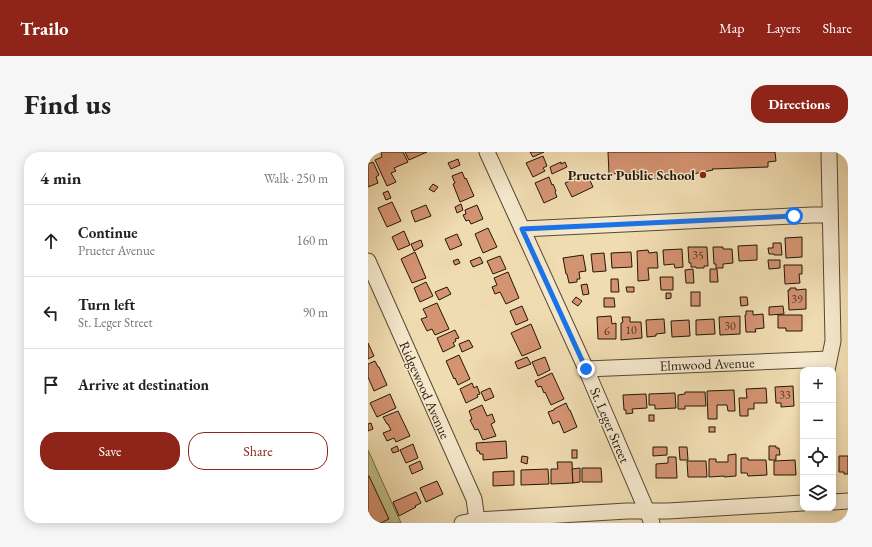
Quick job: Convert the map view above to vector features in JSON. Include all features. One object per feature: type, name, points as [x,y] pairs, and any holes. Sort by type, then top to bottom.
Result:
[{"type":"street","name":"St. Leger Street","points":[[488,152],[586,369],[649,517]]},
{"type":"street","points":[[828,364],[833,341],[829,152]]},
{"type":"street","points":[[522,229],[830,215]]},
{"type":"street","name":"Ridgewood Avenue","points":[[368,261],[474,499],[469,521]]},
{"type":"street","name":"Elmwood Avenue","points":[[586,369],[828,364]]},
{"type":"street","points":[[836,502],[848,501]]},
{"type":"street","points":[[469,521],[627,511],[649,517],[668,512],[800,503]]},
{"type":"shaded area","points":[[368,450],[401,523],[368,523]]},
{"type":"building","points":[[403,152],[408,162],[394,168],[396,171],[391,173],[396,182],[387,186],[375,160],[382,157],[381,153]]},
{"type":"building","points":[[405,152],[427,152],[409,160]]},
{"type":"building","points":[[530,152],[544,152],[533,157]]},
{"type":"building","points":[[608,152],[775,152],[776,161],[768,162],[768,167],[712,169],[713,170],[693,174],[694,178],[684,180],[684,177],[646,179],[645,172],[609,174]]},
{"type":"building","points":[[543,156],[547,166],[543,168],[545,171],[533,177],[526,163]]},
{"type":"building","points":[[458,159],[460,165],[451,169],[448,163]]},
{"type":"building","points":[[373,162],[379,175],[376,177],[378,183],[368,187],[368,164]]},
{"type":"building","points":[[561,162],[561,164],[565,162],[567,167],[552,174],[550,167]]},
{"type":"building","points":[[462,172],[474,196],[460,202],[453,184],[455,183],[452,176]]},
{"type":"building","points":[[587,174],[593,187],[572,197],[565,183]]},
{"type":"building","points":[[549,177],[556,191],[557,197],[544,203],[535,183]]},
{"type":"building","points":[[433,184],[438,187],[434,192],[429,189]]},
{"type":"building","points":[[388,191],[391,198],[386,200],[383,193]]},
{"type":"building","points":[[392,202],[401,221],[387,227],[378,208]]},
{"type":"building","points":[[461,204],[463,210],[457,213],[455,207]]},
{"type":"building","points":[[426,205],[431,216],[415,222],[411,211]]},
{"type":"building","points":[[477,205],[483,219],[471,224],[469,220],[466,221],[463,215],[466,214],[465,210]]},
{"type":"building","points":[[488,228],[497,247],[483,253],[475,234]]},
{"type":"building","points":[[404,231],[410,245],[398,250],[392,237]]},
{"type":"building","points":[[457,234],[462,245],[450,250],[445,239]]},
{"type":"building","points":[[802,237],[802,257],[786,258],[785,238]]},
{"type":"building","points":[[421,240],[423,246],[414,251],[411,244]]},
{"type":"building","points":[[773,243],[781,243],[782,255],[769,254],[768,248],[773,248]]},
{"type":"building","points":[[757,245],[757,260],[739,261],[738,246]]},
{"type":"building","points":[[688,247],[707,247],[708,266],[704,266],[704,268],[691,267],[691,263],[689,263]]},
{"type":"building","points":[[713,247],[732,249],[733,263],[723,264],[723,268],[716,268],[716,264],[714,264]]},
{"type":"building","points":[[682,249],[683,267],[675,268],[674,264],[664,265],[663,250]]},
{"type":"building","points":[[648,250],[649,253],[657,252],[658,268],[648,268],[649,280],[638,281],[637,251]]},
{"type":"building","points":[[415,252],[426,278],[412,283],[401,259]]},
{"type":"building","points":[[631,252],[632,267],[612,268],[611,253]]},
{"type":"building","points":[[604,253],[606,271],[593,272],[591,254]]},
{"type":"building","points":[[583,255],[586,271],[579,272],[580,279],[577,279],[577,282],[569,283],[563,258]]},
{"type":"building","points":[[500,256],[506,269],[493,274],[487,261]]},
{"type":"building","points":[[480,257],[483,263],[473,267],[470,261]]},
{"type":"building","points":[[458,259],[460,263],[455,265],[453,261]]},
{"type":"building","points":[[768,260],[780,260],[780,268],[769,269]]},
{"type":"building","points":[[784,265],[802,265],[802,274],[799,274],[800,283],[785,284]]},
{"type":"building","points":[[693,269],[694,283],[686,283],[685,270]]},
{"type":"building","points":[[710,269],[717,269],[718,282],[710,282]]},
{"type":"building","points":[[508,272],[519,298],[506,304],[500,292],[495,294],[492,287],[497,285],[494,278]]},
{"type":"building","points":[[660,277],[673,277],[673,290],[661,290]]},
{"type":"building","points":[[611,279],[618,279],[619,292],[611,292]]},
{"type":"building","points":[[426,282],[433,296],[420,302],[414,288]]},
{"type":"building","points":[[587,284],[589,294],[583,295],[581,285]]},
{"type":"building","points":[[447,287],[451,294],[439,300],[435,292]]},
{"type":"building","points":[[626,287],[634,287],[634,292],[627,292]]},
{"type":"building","points":[[790,288],[796,288],[796,290],[806,289],[806,309],[789,310],[788,290],[790,290]]},
{"type":"building","points":[[691,292],[700,292],[700,306],[691,306]]},
{"type":"building","points":[[666,293],[671,293],[671,298],[666,299]]},
{"type":"building","points":[[576,297],[582,301],[578,306],[572,302]]},
{"type":"building","points":[[740,297],[747,297],[748,305],[741,306]]},
{"type":"building","points":[[604,298],[614,298],[615,307],[604,307]]},
{"type":"building","points":[[437,303],[449,329],[435,335],[432,329],[427,331],[421,319],[427,317],[423,309]]},
{"type":"building","points":[[522,306],[528,320],[516,325],[510,311]]},
{"type":"building","points":[[783,306],[784,314],[769,315],[769,307]]},
{"type":"building","points":[[746,311],[753,311],[753,315],[763,314],[764,328],[755,329],[756,332],[746,332]]},
{"type":"building","points":[[778,315],[802,315],[802,331],[786,331],[786,328],[778,328]]},
{"type":"building","points":[[611,316],[612,324],[616,323],[616,339],[598,339],[597,317]]},
{"type":"building","points":[[740,316],[740,334],[720,335],[719,317]]},
{"type":"building","points":[[622,317],[630,317],[630,322],[641,322],[642,338],[621,340],[621,323],[623,322]]},
{"type":"building","points":[[664,319],[665,333],[647,337],[646,320]]},
{"type":"building","points":[[714,319],[715,334],[696,335],[696,320]]},
{"type":"building","points":[[689,320],[690,336],[672,337],[671,321]]},
{"type":"building","points":[[531,324],[541,348],[522,356],[511,333]]},
{"type":"building","points":[[455,330],[459,338],[455,339],[456,341],[453,343],[455,346],[443,352],[437,338]]},
{"type":"building","points":[[469,340],[473,347],[462,352],[459,344]]},
{"type":"building","points":[[368,343],[374,356],[368,359]]},
{"type":"building","points":[[459,355],[470,379],[458,385],[446,361]]},
{"type":"building","points":[[527,357],[531,364],[518,369],[515,362]]},
{"type":"building","points":[[545,357],[550,370],[538,376],[532,362]]},
{"type":"building","points":[[375,361],[387,385],[374,391],[368,377],[368,364]]},
{"type":"building","points":[[552,373],[564,399],[551,405],[541,386],[538,387],[535,381]]},
{"type":"building","points":[[472,383],[474,388],[477,386],[480,394],[477,395],[478,397],[466,403],[460,389]]},
{"type":"building","points":[[793,386],[794,406],[781,407],[781,403],[776,403],[775,387]]},
{"type":"building","points":[[490,388],[494,397],[485,401],[481,392]]},
{"type":"building","points":[[766,388],[767,403],[754,403],[754,409],[748,409],[748,416],[740,416],[739,398],[747,398],[746,389]]},
{"type":"building","points":[[734,390],[735,411],[728,411],[727,405],[717,405],[717,419],[708,419],[707,391]]},
{"type":"building","points":[[685,392],[705,392],[706,406],[685,406],[685,409],[678,409],[678,395],[685,394]]},
{"type":"building","points":[[675,393],[676,408],[655,409],[655,405],[649,405],[649,394]]},
{"type":"building","points":[[390,394],[396,408],[377,417],[370,403]]},
{"type":"building","points":[[646,394],[647,408],[632,409],[633,413],[626,414],[626,410],[624,410],[623,395]]},
{"type":"building","points":[[566,403],[577,427],[564,433],[559,421],[553,424],[548,412]]},
{"type":"building","points":[[482,405],[487,416],[492,414],[495,422],[491,424],[496,436],[483,440],[478,429],[475,430],[470,420],[472,419],[469,411]]},
{"type":"building","points":[[398,411],[410,436],[396,442],[394,438],[387,441],[383,433],[391,430],[383,417]]},
{"type":"building","points":[[649,415],[654,415],[654,421],[649,421]]},
{"type":"building","points":[[371,423],[373,429],[368,431],[368,424]]},
{"type":"building","points":[[709,427],[715,427],[715,432],[709,432]]},
{"type":"building","points":[[506,441],[507,458],[483,460],[483,454],[480,454],[479,451],[477,451],[476,443]]},
{"type":"building","points":[[413,444],[418,458],[406,463],[400,450]]},
{"type":"building","points":[[397,446],[399,451],[393,453],[391,449]]},
{"type":"building","points":[[769,446],[776,446],[776,448],[779,448],[780,455],[776,455],[776,460],[769,460]]},
{"type":"building","points":[[653,447],[667,447],[667,455],[653,456]]},
{"type":"building","points":[[679,447],[687,447],[688,460],[680,460]]},
{"type":"building","points":[[572,450],[577,450],[577,458],[572,458]]},
{"type":"building","points":[[736,454],[736,476],[709,477],[709,459],[716,459],[716,462],[728,462],[728,455]]},
{"type":"building","points":[[522,456],[528,457],[527,464],[521,462]]},
{"type":"building","points":[[839,456],[848,456],[848,474],[839,472]]},
{"type":"building","points":[[668,457],[676,457],[677,478],[656,478],[656,464],[668,463]]},
{"type":"building","points":[[741,458],[748,458],[748,460],[766,460],[767,475],[748,476],[747,473],[741,473]]},
{"type":"building","points":[[795,460],[796,475],[774,475],[774,461]]},
{"type":"building","points":[[420,461],[423,469],[412,474],[409,466]]},
{"type":"building","points":[[687,461],[706,461],[707,477],[688,477]]},
{"type":"building","points":[[557,462],[572,462],[573,483],[551,484],[551,469],[558,469]]},
{"type":"building","points":[[580,468],[580,482],[573,483],[572,469]]},
{"type":"building","points":[[582,468],[601,468],[602,482],[582,482]]},
{"type":"building","points":[[548,469],[549,484],[521,485],[521,470]]},
{"type":"building","points":[[514,471],[514,485],[493,486],[493,472]]},
{"type":"building","points":[[368,476],[389,519],[381,523],[368,523]]},
{"type":"building","points":[[437,481],[443,494],[426,502],[420,488]]},
{"type":"building","points":[[416,492],[421,503],[399,516],[393,502]]},
{"type":"place","name":"Prueter Public School","points":[[703,175]]},
{"type":"route","points":[[586,369],[522,229],[794,216]]}]
